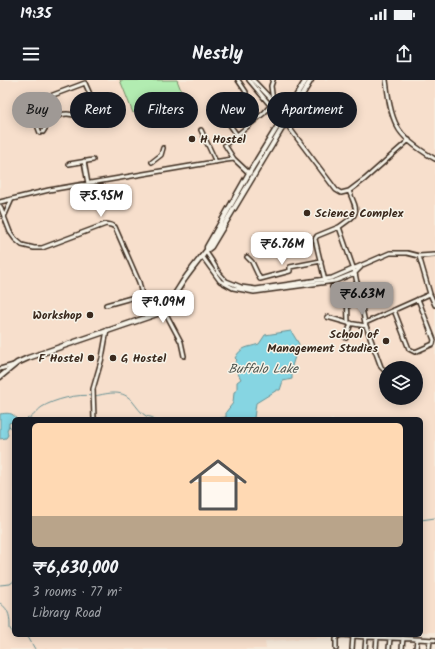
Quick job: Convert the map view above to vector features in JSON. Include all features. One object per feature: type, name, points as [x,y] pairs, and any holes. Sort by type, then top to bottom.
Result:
[{"type":"street","points":[[237,135],[225,118],[226,116],[238,112],[234,101],[245,96],[246,92],[238,80]]},
{"type":"street","points":[[248,80],[267,99]]},
{"type":"street","points":[[253,80],[267,98]]},
{"type":"street","points":[[271,92],[272,80]]},
{"type":"street","points":[[300,92],[306,80]]},
{"type":"street","points":[[303,92],[311,80]]},
{"type":"street","points":[[386,80],[390,104],[399,130],[409,140],[435,159]]},
{"type":"street","points":[[70,114],[55,118],[49,123],[42,133],[29,104],[84,82],[89,92]]},
{"type":"street","points":[[253,176],[234,159],[225,145],[267,110]]},
{"type":"street","points":[[206,251],[249,173],[279,128]]},
{"type":"street","points":[[0,369],[107,330],[157,314],[164,310],[176,294],[184,279],[206,251],[211,248],[280,128]]},
{"type":"street","points":[[295,128],[336,190],[341,193],[350,191],[409,140]]},
{"type":"street","points":[[201,130],[216,162]]},
{"type":"street","points":[[152,162],[161,155],[163,148]]},
{"type":"street","points":[[0,202],[49,190],[234,159]]},
{"type":"street","points":[[69,164],[93,160]]},
{"type":"street","points":[[84,161],[88,184]]},
{"type":"street","points":[[325,281],[315,239],[317,236],[339,227],[352,218],[356,212],[356,207],[350,191]]},
{"type":"street","points":[[4,218],[12,199]]},
{"type":"street","points":[[0,206],[12,236],[18,243],[27,247],[39,249],[106,224],[115,227],[135,272],[147,317]]},
{"type":"street","points":[[339,227],[355,272],[365,324],[379,364]]},
{"type":"street","points":[[206,251],[223,278],[231,284],[241,287],[263,289],[305,281],[325,281],[390,253],[407,253],[419,256],[435,255]]},
{"type":"street","points":[[202,256],[220,280],[241,290],[254,292],[264,292],[335,280],[355,272],[364,264]]},
{"type":"street","points":[[419,256],[430,294],[435,303]]},
{"type":"street","points":[[247,257],[252,262],[260,279],[290,271],[290,267],[321,261]]},
{"type":"street","points":[[347,292],[357,282]]},
{"type":"street","points":[[332,287],[359,295]]},
{"type":"street","points":[[346,338],[350,323],[347,292]]},
{"type":"street","points":[[327,317],[350,323],[365,324],[430,294]]},
{"type":"street","points":[[106,305],[142,295]]},
{"type":"street","points":[[394,310],[409,349],[415,352],[433,344],[434,340],[418,300]]},
{"type":"street","points":[[164,310],[181,342],[184,356]]},
{"type":"street","points":[[94,417],[93,389],[102,358],[107,330]]},
{"type":"street","points":[[0,377],[17,363]]},
{"type":"street","points":[[336,649],[337,637]]},
{"type":"street","points":[[352,649],[353,637]]},
{"type":"street","points":[[365,649],[366,637],[435,640]]},
{"type":"street","points":[[376,649],[377,637]]},
{"type":"street","points":[[389,649],[390,638]]},
{"type":"street","points":[[402,649],[403,638]]},
{"type":"street","points":[[416,649],[417,639]]},
{"type":"street","points":[[429,649],[430,640]]},
{"type":"shaded area","points":[[0,80],[435,80],[435,632],[423,632],[423,417],[12,417],[12,637],[336,637],[265,641],[266,649],[0,649]]},
{"type":"green space","points":[[120,80],[177,80],[182,92],[134,92],[133,113]]},
{"type":"water","name":"Buffalo Lake","points":[[291,331],[299,344],[292,366],[292,379],[283,381],[280,390],[277,390],[256,403],[254,417],[226,417],[226,412],[233,403],[234,392],[237,390],[237,382],[241,379],[233,365],[237,360],[235,358],[240,351],[245,348],[259,344],[265,335]]},
{"type":"water","points":[[7,413],[14,415],[15,417],[12,417],[12,422],[9,423],[7,430],[8,435],[6,438],[0,439],[0,414]]},
{"type":"waterway","points":[[95,396],[116,393],[125,395],[144,415],[152,417]]},
{"type":"waterway","points":[[30,417],[42,407],[53,402],[73,396],[92,396]]},
{"type":"waterway","points":[[423,520],[435,518]]},
{"type":"waterway","points":[[0,585],[12,582]]},
{"type":"waterway","points":[[0,603],[8,611],[10,629],[12,632]]},
{"type":"waterway","points":[[28,637],[35,649]]},
{"type":"place","name":"H Hostel","points":[[192,139]]},
{"type":"place","name":"Science Complex","points":[[307,213]]},
{"type":"place","name":"Workshop","points":[[90,315]]},
{"type":"place","name":"School of Management Studies","points":[[386,341]]},
{"type":"place","name":"F Hostel","points":[[91,358]]},
{"type":"place","name":"G Hostel","points":[[113,358]]}]
